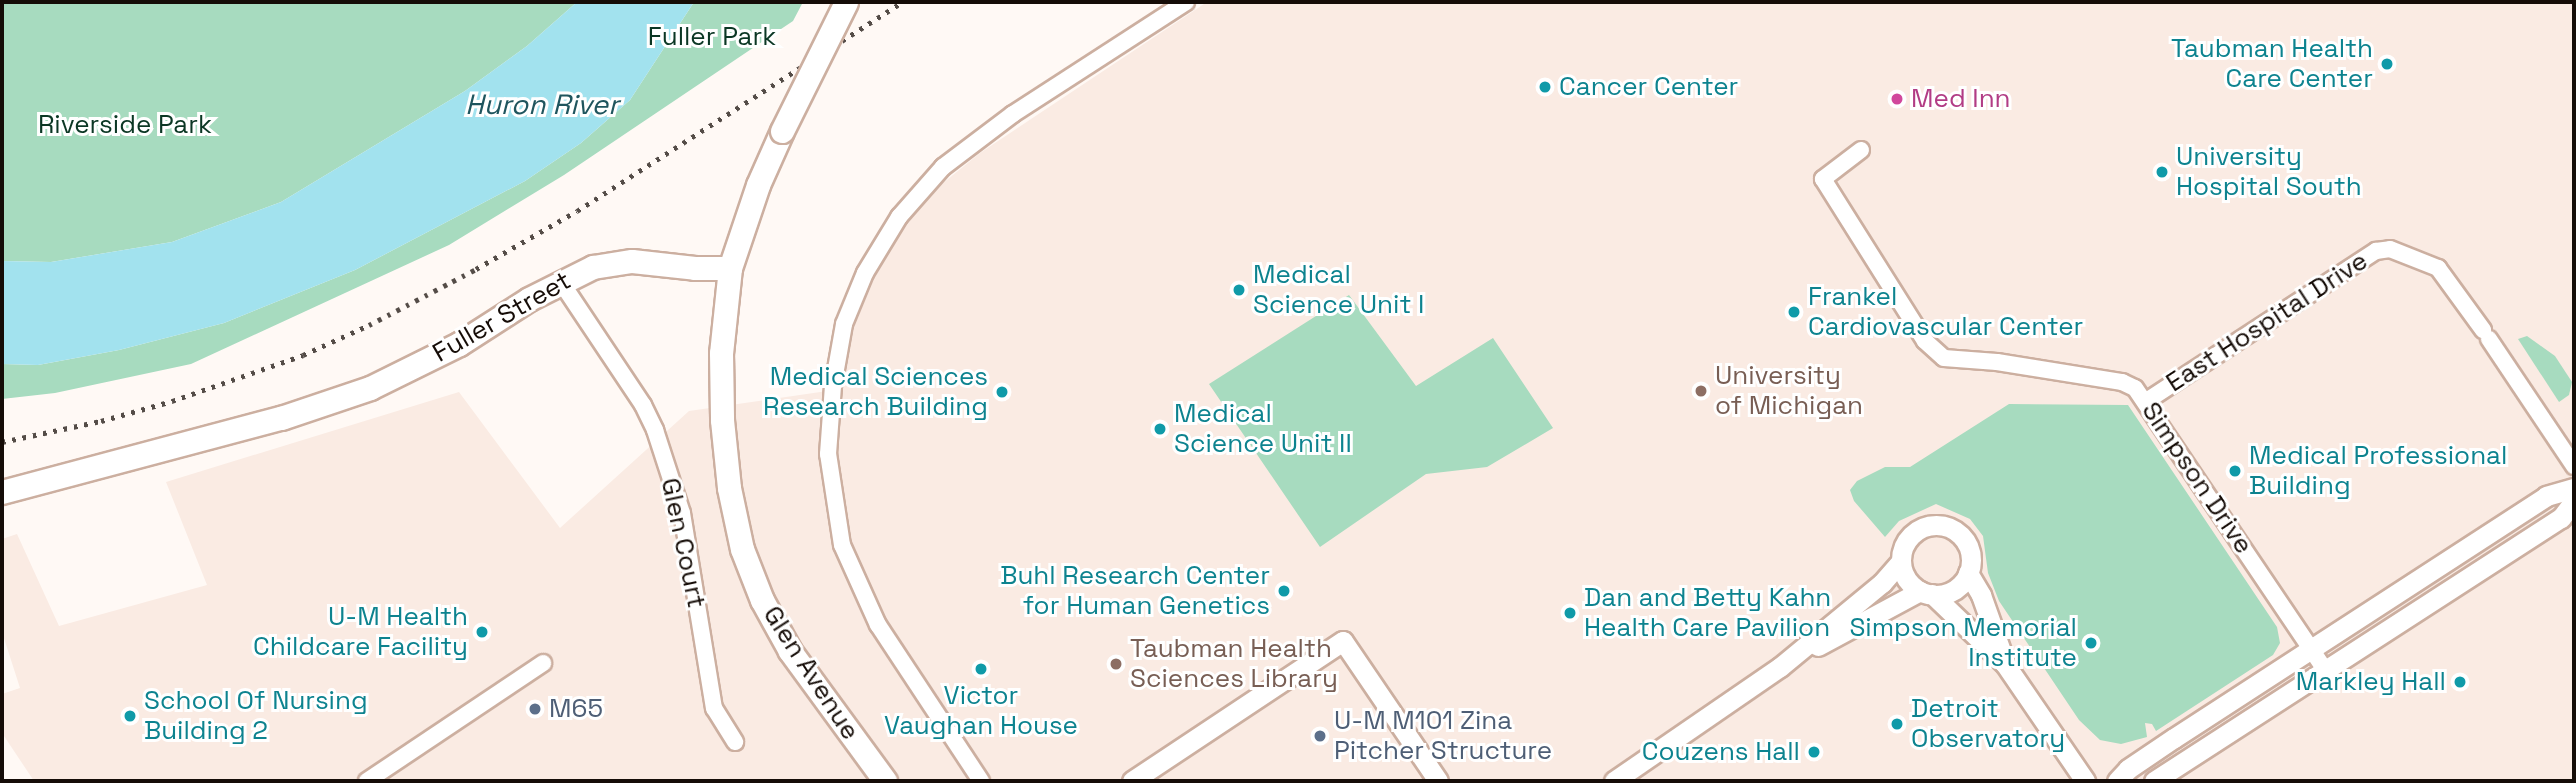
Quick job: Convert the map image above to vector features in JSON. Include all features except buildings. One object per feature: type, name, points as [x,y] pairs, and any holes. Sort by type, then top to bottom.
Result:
[{"type":"main road","points":[[730,268],[758,185],[846,2]]},
{"type":"main road","name":"Fuller Street","points":[[2,492],[281,418],[370,388],[459,344],[561,282],[593,267],[632,261],[695,268],[730,268]]},
{"type":"main road","name":"Glen Avenue","points":[[730,268],[721,353],[722,420],[729,488],[742,549],[762,600],[790,651],[884,781]]},
{"type":"street","points":[[981,781],[878,625],[842,545],[828,454],[832,386],[844,324],[865,273],[899,217],[943,167],[1013,114],[1186,2]]},
{"type":"street","name":"Simpson Drive","points":[[1861,150],[1823,179],[1925,341],[1944,358],[1997,362],[2122,382],[2135,388],[2326,671]]},
{"type":"street","name":"East Hospital Drive","points":[[2145,402],[2376,251],[2390,249],[2438,268],[2486,334],[2574,466]]},
{"type":"street","name":"Glen Court","points":[[561,282],[643,405],[655,430],[682,513],[714,708],[735,742]]},
{"type":"street","points":[[2116,781],[2128,769],[2174,738],[2546,496],[2574,488]]},
{"type":"street","points":[[2154,781],[2561,518],[2574,501]]},
{"type":"street","points":[[1614,781],[1780,667],[1882,583],[1900,561],[1905,541],[1913,532],[1922,527],[1943,524],[1959,533],[1967,542],[1971,561],[1968,573],[1952,591],[1926,593],[1780,667]]},
{"type":"street","points":[[1900,561],[1903,573],[2005,664],[2085,781]]},
{"type":"street","points":[[1968,573],[1981,595],[2005,664]]},
{"type":"street","points":[[1132,781],[1343,641],[1438,781]]},
{"type":"street","points":[[367,781],[542,663]]},
{"type":"shaded area","name":"University of Michigan","points":[[1207,2],[2574,2],[2574,781],[34,781],[2,733],[2,694],[20,688],[2,632],[2,539],[17,534],[59,626],[207,585],[166,482],[459,392],[560,528],[689,411],[841,389],[856,318],[889,244],[932,192],[980,153]]},
{"type":"green space","name":"Riverside Park","points":[[2,2],[577,2],[527,46],[465,91],[281,202],[172,242],[51,262],[2,261]]},
{"type":"green space","name":"Fuller Park","points":[[694,2],[803,2],[793,21],[564,175],[449,245],[191,364],[55,393],[2,399],[2,364],[38,365],[119,350],[224,323],[355,270],[525,181],[581,143],[630,100]]},
{"type":"green space","points":[[1349,295],[1416,386],[1493,338],[1553,428],[1487,467],[1426,474],[1320,547],[1209,384]]},
{"type":"green space","points":[[2527,336],[2555,356],[2572,382],[2569,395],[2559,402],[2518,339]]},
{"type":"green space","points":[[2009,404],[2128,405],[2277,627],[2280,643],[2273,655],[2156,731],[2152,724],[2145,723],[2147,737],[2121,744],[2100,740],[2079,720],[1999,601],[1988,573],[1983,536],[1970,519],[1936,504],[1899,521],[1885,537],[1854,501],[1850,490],[1857,481],[1885,467],[1910,467]]},
{"type":"water","name":"Huron River","points":[[577,2],[694,2],[630,100],[581,143],[525,181],[355,270],[224,323],[119,350],[38,365],[2,364],[2,261],[51,262],[172,242],[281,202],[465,91],[527,46]]},
{"type":"railway","points":[[2,442],[101,421],[172,401],[303,355],[369,325],[476,269],[577,211],[902,2]]},
{"type":"place","name":"Taubman Health Care Center","points":[[2387,64]]},
{"type":"place","name":"Cancer Center","points":[[1545,87]]},
{"type":"place","name":"Med Inn","points":[[1897,99]]},
{"type":"place","name":"University Hospital South","points":[[2162,172]]},
{"type":"place","name":"Medical Science Unit I","points":[[1239,290]]},
{"type":"place","name":"Frankel Cardiovascular Center","points":[[1794,312]]},
{"type":"place","name":"University of Michigan","points":[[1701,391]]},
{"type":"place","name":"Medical Sciences Research Building","points":[[1002,392]]},
{"type":"place","name":"Medical Science Unit II","points":[[1160,429]]},
{"type":"place","name":"Medical Professional Building","points":[[2235,471]]},
{"type":"place","name":"Buhl Research Center for Human Genetics","points":[[1284,591]]},
{"type":"place","name":"Dan and Betty Kahn Health Care Pavilion","points":[[1570,613]]},
{"type":"place","name":"U-M Health Childcare Facility","points":[[482,632]]},
{"type":"place","name":"Simpson Memorial Institute","points":[[2091,643]]},
{"type":"place","name":"Taubman Health Sciences Library","points":[[1116,664]]},
{"type":"place","name":"Victor Vaughan House","points":[[981,669]]},
{"type":"place","name":"Markley Hall","points":[[2460,682]]},
{"type":"place","name":"M65","points":[[535,709]]},
{"type":"place","name":"School Of Nursing Building 2","points":[[130,716]]},
{"type":"place","name":"Detroit Observatory","points":[[1897,724]]},
{"type":"place","name":"U-M M101 Zina Pitcher Structure","points":[[1320,736]]},
{"type":"place","name":"Couzens Hall","points":[[1814,752]]}]
